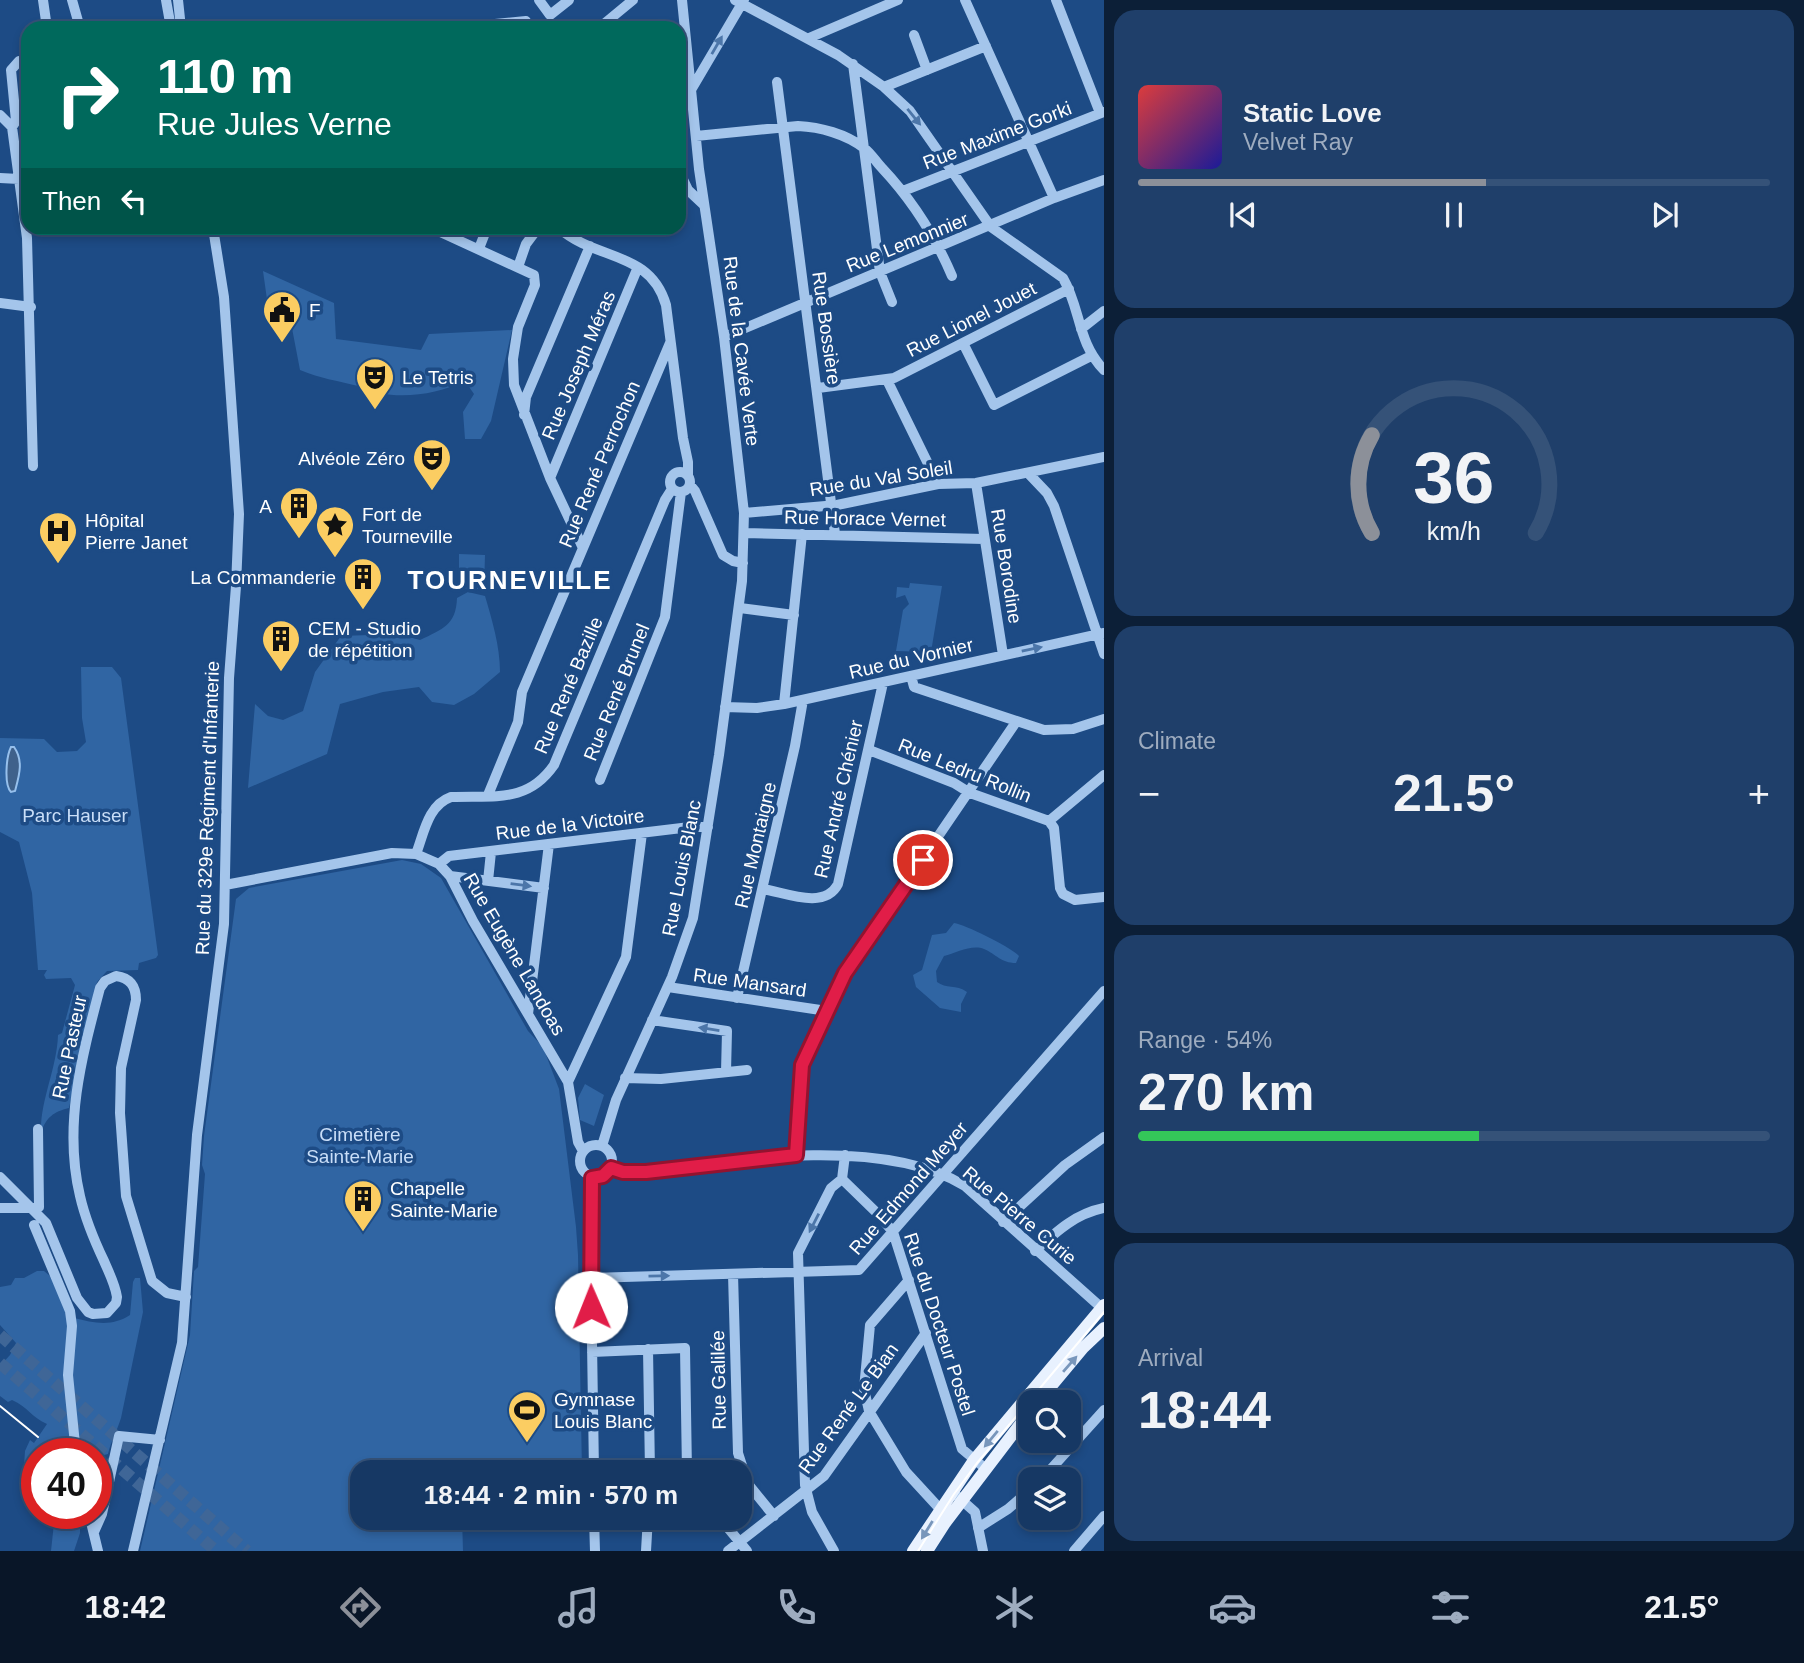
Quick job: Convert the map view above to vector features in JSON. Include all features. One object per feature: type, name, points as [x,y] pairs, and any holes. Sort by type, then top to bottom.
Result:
[{"type":"main road","points":[[913,1551],[974,1460],[1103,1307]]},
{"type":"main road","points":[[1048,1390],[1083,1348],[1104,1328]]},
{"type":"main road","points":[[927,1551],[1018,1427]]},
{"type":"street","points":[[43,0],[46,21]]},
{"type":"street","points":[[45,14],[49,0]]},
{"type":"street","points":[[72,0],[78,21]]},
{"type":"street","points":[[166,0],[170,21]]},
{"type":"street","points":[[178,0],[180,21]]},
{"type":"street","points":[[539,0],[550,15],[569,0]]},
{"type":"street","points":[[608,21],[630,4],[641,0]]},
{"type":"street","name":"Rue de la Cavée Verte","points":[[682,0],[683,21]]},
{"type":"street","points":[[809,38],[898,0]]},
{"type":"street","points":[[965,0],[1054,198]]},
{"type":"street","points":[[1056,0],[1102,113]]},
{"type":"street","points":[[691,90],[740,2],[853,64],[910,111],[991,227],[1055,272],[1069,289],[1091,356],[1104,370]]},
{"type":"street","points":[[914,35],[927,70]]},
{"type":"street","points":[[884,87],[986,46]]},
{"type":"street","points":[[12,127],[16,121],[11,70],[21,62]]},
{"type":"street","points":[[853,64],[880,272],[892,302]]},
{"type":"street","name":"Rue de la Cavée Verte","points":[[686,78],[691,90],[699,169],[724,337],[744,513],[740,608],[725,707]]},
{"type":"street","name":"Rue Bossière","points":[[777,82],[835,534]]},
{"type":"street","name":"Rue Maxime Gorki","points":[[903,191],[1102,113]]},
{"type":"street","points":[[0,115],[12,127],[21,194]]},
{"type":"street","points":[[696,136],[783,126],[814,127],[837,134],[863,148],[903,191],[940,247],[951,276]]},
{"type":"street","points":[[686,170],[699,169]]},
{"type":"street","points":[[0,178],[19,179]]},
{"type":"street","name":"Rue Lemonnier","points":[[724,337],[991,227],[1054,198],[1104,180]]},
{"type":"street","points":[[686,185],[704,205]]},
{"type":"street","points":[[26,235],[31,307],[33,466]]},
{"type":"street","name":"Rue du 329e Régiment d'Infanterie","points":[[133,1551],[182,1343],[197,1135],[218,977],[225,885],[229,678],[239,514],[224,297],[214,235]]},
{"type":"street","points":[[447,235],[531,272],[536,279],[518,327],[513,359],[515,394],[583,548]]},
{"type":"street","points":[[480,246],[484,235]]},
{"type":"street","points":[[518,267],[526,244],[533,235]]},
{"type":"street","points":[[570,235],[638,267],[652,276],[662,292],[689,480]]},
{"type":"street","points":[[577,240],[579,235]]},
{"type":"street","points":[[524,415],[526,397],[590,246]]},
{"type":"street","name":"Rue Joseph Méras","points":[[550,478],[638,267]]},
{"type":"street","name":"Rue Lionel Jouet","points":[[818,388],[887,380],[1069,289]]},
{"type":"street","points":[[0,303],[31,307]]},
{"type":"street","points":[[1081,329],[1104,311]]},
{"type":"street","name":"Rue René Perrochon","points":[[488,795],[518,722],[522,692],[670,343]]},
{"type":"street","points":[[963,343],[994,405],[1091,356]]},
{"type":"street","points":[[887,380],[938,484]]},
{"type":"street","points":[[674,475],[684,447]]},
{"type":"street","name":"Rue du Val Soleil","points":[[744,513],[832,506],[938,484],[976,483],[1104,457]]},
{"type":"street","points":[[674,475],[679,472],[689,480],[723,555],[743,563]]},
{"type":"street","points":[[1028,473],[1047,493],[1054,506],[1101,634],[1104,654]]},
{"type":"street","name":"Rue René Brunel","points":[[600,780],[665,617],[676,491],[670,483],[674,475]]},
{"type":"street","points":[[676,491],[689,480]]},
{"type":"street","name":"Rue Borodine","points":[[976,483],[1003,655]]},
{"type":"street","name":"Rue René Bazille","points":[[416,854],[436,805],[451,797],[518,794],[538,784],[554,765],[665,499],[676,491]]},
{"type":"street","name":"Rue Horace Vernet","points":[[745,533],[984,539]]},
{"type":"street","points":[[784,704],[802,534]]},
{"type":"street","points":[[740,608],[794,614]]},
{"type":"street","name":"Rue du Vornier","points":[[725,707],[757,708],[784,704],[1101,634]]},
{"type":"street","points":[[911,676],[914,687],[1044,730],[1059,732],[1104,719]]},
{"type":"street","name":"Rue André Chénier","points":[[763,889],[815,899],[828,896],[834,891],[838,884],[883,683]]},
{"type":"street","name":"Rue Montaigne","points":[[737,998],[795,746],[803,700]]},
{"type":"street","name":"Rue Louis Blanc","points":[[602,1146],[612,1109],[668,987],[693,918],[725,707]]},
{"type":"street","points":[[796,1155],[802,1065],[845,973],[1016,722]]},
{"type":"street","name":"Rue Ledru Rollin","points":[[869,750],[954,783],[970,793],[1049,821]]},
{"type":"street","points":[[1104,775],[1049,821],[1054,828],[1060,888],[1067,898],[1075,900],[1104,897]]},
{"type":"street","name":"Rue de la Victoire","points":[[439,864],[449,856],[708,827]]},
{"type":"street","points":[[568,1082],[626,957],[642,833]]},
{"type":"street","points":[[528,1015],[549,844]]},
{"type":"street","points":[[488,881],[491,852]]},
{"type":"street","name":"Rue Eugène Landoas","points":[[225,885],[392,853],[416,854],[439,864],[450,876],[473,921],[568,1082],[578,1142],[583,1152]]},
{"type":"street","points":[[450,876],[544,888]]},
{"type":"street","name":"Rue Pasteur","points":[[32,1208],[52,1234],[83,1307],[93,1314],[107,1313],[116,1303],[117,1297],[80,1195],[74,1160],[73,1112],[77,1082],[100,988],[110,977],[123,977],[129,980],[136,992],[120,1081],[126,1196],[152,1281],[167,1293],[186,1297]]},
{"type":"street","name":"Rue Mansard","points":[[668,987],[827,1011]]},
{"type":"street","name":"Rue Edmond Meyer","points":[[591,1278],[859,1270],[1104,991]]},
{"type":"street","points":[[652,1020],[727,1031],[726,1072]]},
{"type":"street","points":[[625,1078],[661,1079],[747,1070]]},
{"type":"street","points":[[0,1208],[40,1207],[38,1129]]},
{"type":"street","points":[[1003,1222],[1065,1165],[1104,1137]]},
{"type":"street","points":[[592,1178],[603,1176],[611,1168],[610,1153],[602,1146],[594,1145],[583,1152],[580,1160],[582,1169],[592,1178],[594,1460]]},
{"type":"street","name":"Rue Pierre Curie","points":[[611,1168],[623,1172],[646,1172],[796,1155],[845,1155],[904,1164],[944,1175],[965,1186],[1035,1251],[1103,1307]]},
{"type":"street","points":[[834,1551],[812,1512],[806,1492],[798,1253],[831,1188],[842,1179],[845,1155]]},
{"type":"street","points":[[0,1177],[32,1208]]},
{"type":"street","name":"Rue du Docteur Postel","points":[[842,1179],[879,1215],[892,1232],[961,1448],[986,1469]]},
{"type":"street","points":[[1035,1251],[1070,1220],[1086,1212],[1104,1208]]},
{"type":"street","points":[[34,1225],[70,1311],[72,1326],[68,1375],[74,1438]]},
{"type":"street","name":"Rue Galilée","points":[[733,1275],[737,1453],[748,1484],[775,1516]]},
{"type":"street","points":[[909,1280],[870,1325],[864,1390],[869,1411],[906,1472],[940,1509]]},
{"type":"street","name":"Rue René Le Bian","points":[[728,1551],[744,1547],[775,1516],[824,1476],[926,1333]]},
{"type":"street","points":[[592,1352],[685,1348],[687,1460]]},
{"type":"street","points":[[648,1349],[650,1460]]},
{"type":"street","points":[[1053,1467],[1104,1410]]},
{"type":"street","points":[[93,1532],[102,1514],[119,1436],[160,1440]]},
{"type":"street","points":[[951,1492],[975,1511],[979,1549]]},
{"type":"street","points":[[978,1528],[1018,1501]]},
{"type":"street","points":[[1074,1551],[1104,1516]]},
{"type":"street","points":[[92,1529],[98,1551]]},
{"type":"street","points":[[594,1530],[595,1551]]},
{"type":"street","points":[[646,1551],[647,1530]]},
{"type":"street","points":[[730,1530],[744,1547]]},
{"type":"green space","points":[[263,271],[334,303],[336,339],[421,350],[429,334],[512,330],[491,421],[481,439],[465,439],[463,412],[474,394],[465,381],[423,394],[390,395],[300,370],[291,323],[270,321]]},
{"type":"green space","points":[[459,554],[485,555],[484,589],[459,589]]},
{"type":"green space","points":[[910,583],[942,586],[931,652],[896,651],[903,610],[909,604],[905,595],[896,598],[897,587],[909,588]]},
{"type":"green space","points":[[468,592],[485,596],[497,643],[500,672],[474,694],[454,705],[432,702],[419,687],[383,692],[340,704],[327,754],[248,788],[255,704],[268,716],[283,720],[303,711],[315,672],[341,636],[398,634],[420,640],[447,625],[454,614],[457,598]]},
{"type":"green space","name":"Parc Hauser","points":[[81,667],[112,667],[121,678],[158,955],[139,963],[138,970],[107,971],[97,982],[69,1108],[51,1116],[41,1132],[43,1108],[58,1035],[62,1033],[75,985],[71,978],[46,979],[44,975],[47,970],[38,970],[32,893],[19,842],[0,832],[0,738],[44,739],[57,752],[77,751],[86,742],[82,718]]},
{"type":"green space","name":"Cimetière Sainte-Marie","points":[[402,860],[421,864],[441,878],[528,1031],[543,1047],[559,1089],[578,1255],[582,1460],[350,1460],[350,1530],[462,1530],[463,1551],[140,1551],[190,1335],[205,1174],[202,1165],[204,1136],[236,899],[249,888]]},
{"type":"green space","points":[[954,923],[988,937],[1019,956],[1016,963],[1011,963],[984,949],[974,948],[944,956],[936,971],[937,982],[967,992],[961,1004],[961,1012],[940,1008],[916,987],[913,975],[922,970],[932,935],[946,933]]},
{"type":"green space","points":[[585,1084],[604,1095],[594,1126],[580,1120],[578,1098]]},
{"type":"green space","points":[[37,1271],[44,1271],[50,1276],[74,1318],[110,1323],[130,1315],[133,1282],[135,1278],[140,1278],[143,1312],[121,1418],[112,1442],[112,1438],[37,1438],[47,1424],[12,1400],[8,1402],[0,1396],[0,1366],[16,1343],[0,1325],[0,1287],[11,1285],[15,1278],[24,1278]]},
{"type":"green space","points":[[53,1529],[80,1529],[74,1551],[51,1551]]},
{"type":"shaded area","points":[[11,747],[17,752],[20,763],[15,791],[11,792],[6,771]]},
{"type":"tunnel","points":[[0,1335],[247,1551]]},
{"type":"tunnel","points":[[0,1363],[216,1551]]},
{"type":"tram line","points":[[918,1551],[977,1463],[1104,1312]]},
{"type":"tram line","points":[[0,1406],[38,1437]]},
{"type":"place","name":"F","points":[[282,344]]},
{"type":"place","name":"Le Tetris","points":[[375,411]]},
{"type":"place","name":"Alvéole Zéro","points":[[432,492]]},
{"type":"place","name":"A","points":[[299,540]]},
{"type":"place","name":"Fort de Tourneville","points":[[335,559]]},
{"type":"place","name":"Hôpital Pierre Janet","points":[[58,565]]},
{"type":"place","name":"La Commanderie","points":[[363,611]]},
{"type":"place","name":"CEM - Studio de répétition","points":[[281,673]]},
{"type":"place","name":"Chapelle Sainte-Marie","points":[[363,1233]]},
{"type":"place","name":"Gymnase Louis Blanc","points":[[527,1444]]},
{"type":"district","name":"TOURNEVILLE","points":[[510,580]]},
{"type":"route","points":[[591,1307],[592,1178],[603,1176],[611,1168],[623,1172],[646,1172],[796,1155],[799,1076],[802,1065],[845,973],[923,860]]}]
